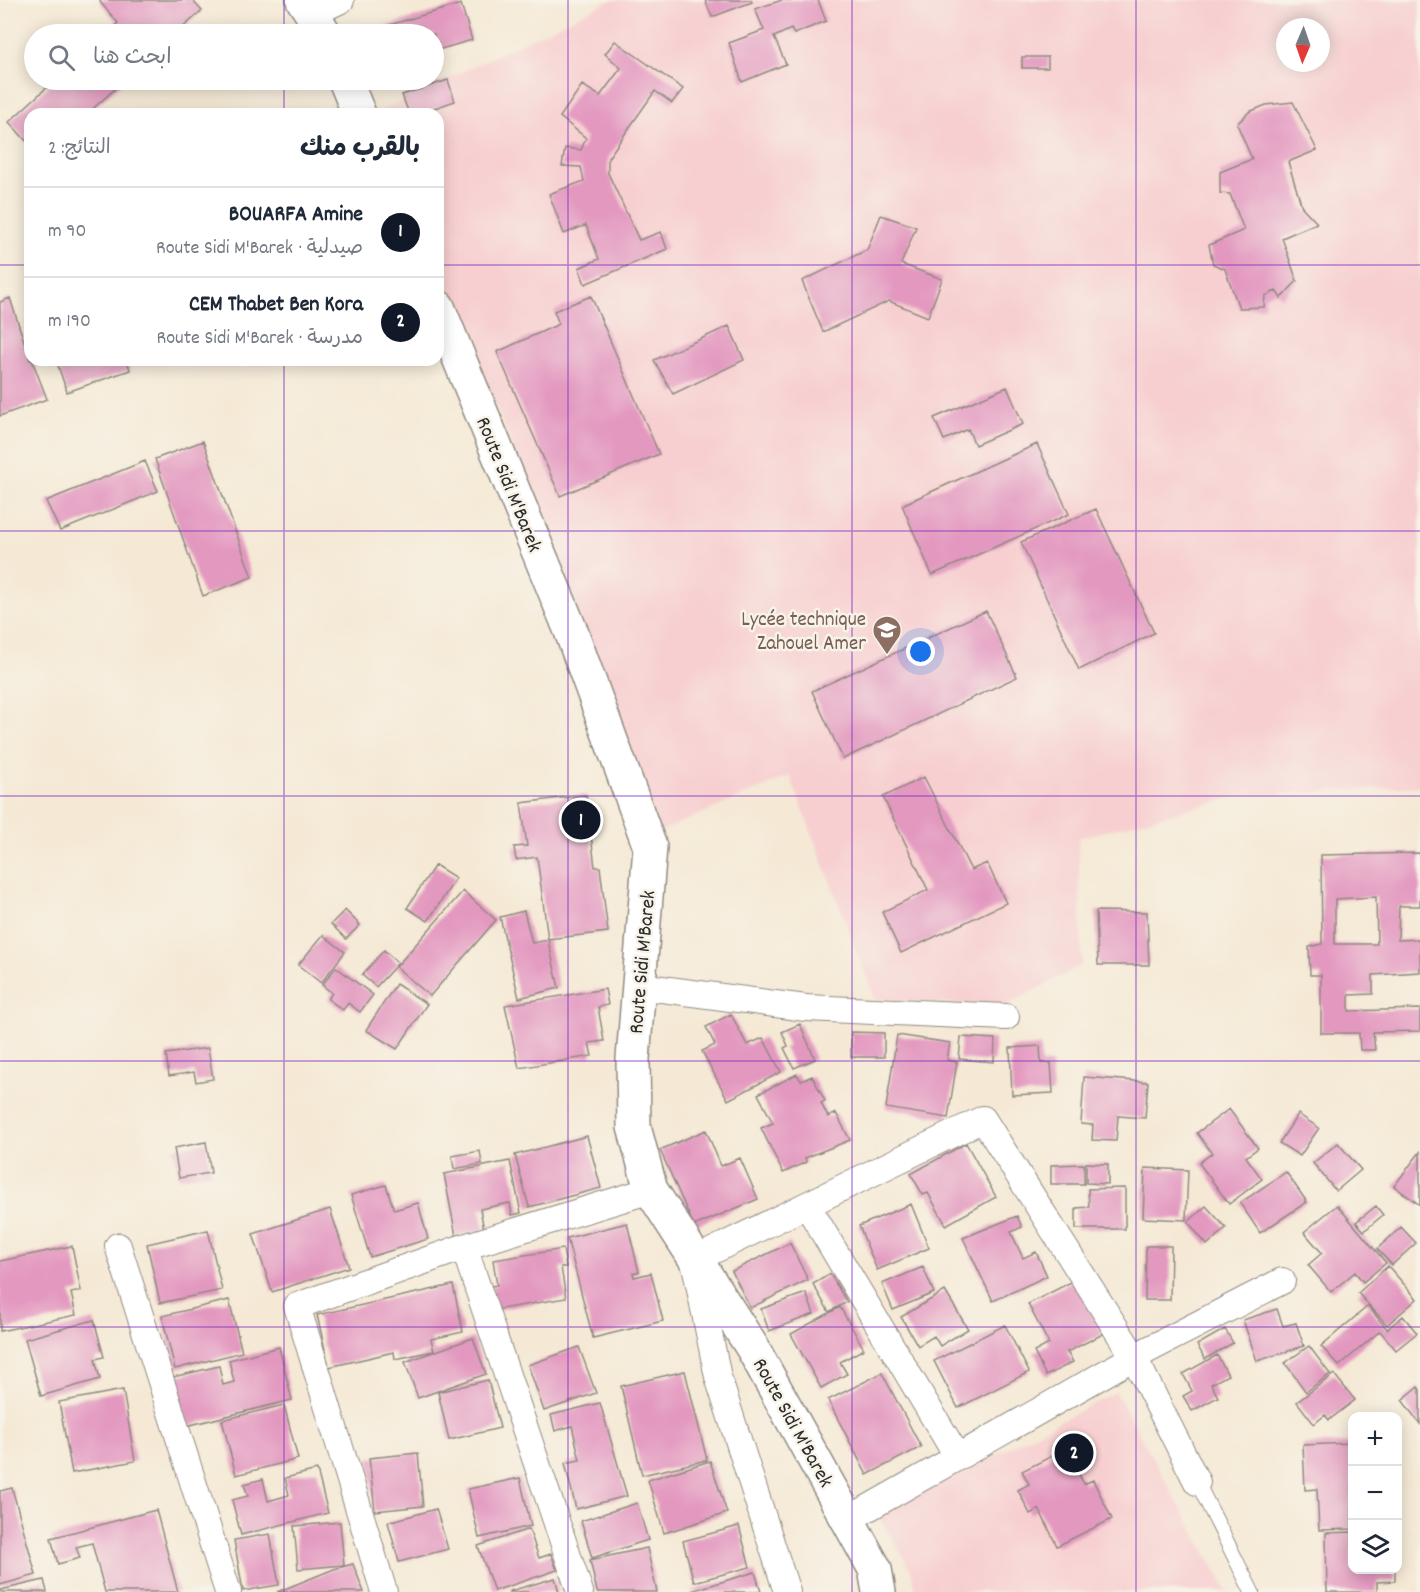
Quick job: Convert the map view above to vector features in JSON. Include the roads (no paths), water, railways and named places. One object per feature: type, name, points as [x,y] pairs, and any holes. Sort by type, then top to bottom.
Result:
[{"type":"main road","points":[[349,90],[357,108]]},
{"type":"main road","name":"Route Sidi M'Barek","points":[[444,322],[571,631],[650,847],[633,1059],[634,1127],[651,1190],[752,1347],[875,1569],[879,1592]]},
{"type":"street","points":[[639,986],[806,1008],[1006,1017]]},
{"type":"street","points":[[787,1592],[718,1377],[694,1260],[983,1119],[1134,1357],[1197,1482]]},
{"type":"street","points":[[384,1592],[297,1306],[464,1247],[651,1190]]},
{"type":"street","points":[[807,1205],[957,1456]]},
{"type":"street","points":[[118,1246],[228,1592]]},
{"type":"street","points":[[464,1247],[580,1592]]},
{"type":"street","points":[[849,1519],[1134,1357],[1282,1281]]},
{"type":"lane","points":[[1197,1482],[1252,1592]]},
{"type":"place","name":"Lycée technique Zahouel Amer","points":[[887,656]]},
{"type":"place","name":"BOUARFA Amine","points":[[581,820]]},
{"type":"place","name":"CEM Thabet Ben Kora","points":[[1074,1453]]}]
